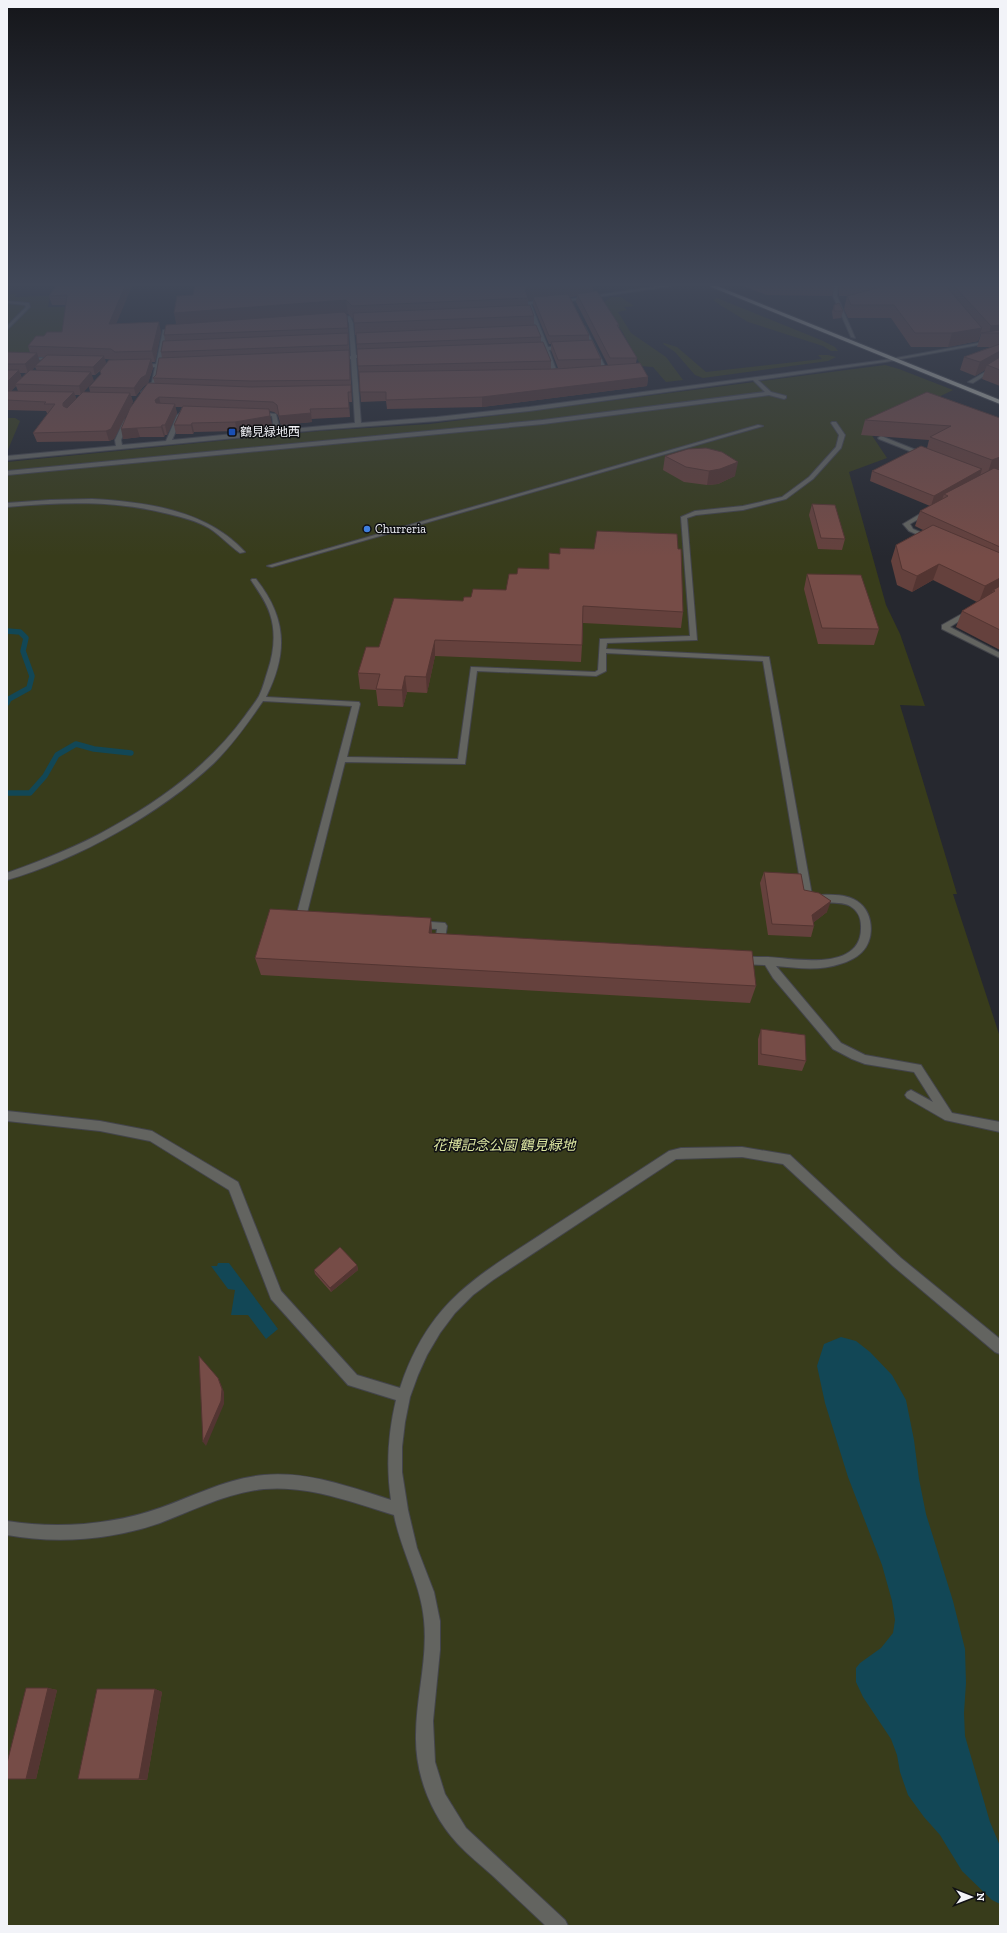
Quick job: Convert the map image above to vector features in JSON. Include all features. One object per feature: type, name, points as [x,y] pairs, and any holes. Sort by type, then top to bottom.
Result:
[{"type":"highway","points":[[934,376],[1000,402]]},
{"type":"highway","points":[[963,379],[1000,395]]},
{"type":"street","points":[[138,400],[146,389],[151,387],[154,383],[155,376]]},
{"type":"street","points":[[7,458],[277,431],[437,419],[767,376]]},
{"type":"street","points":[[971,382],[980,376]]},
{"type":"street","points":[[753,378],[769,393]]},
{"type":"street","points":[[358,424],[355,379],[362,379]]},
{"type":"street","points":[[146,389],[154,390]]},
{"type":"street","points":[[349,392],[356,391]]},
{"type":"street","points":[[7,473],[543,422],[769,393],[784,397]]},
{"type":"street","points":[[168,442],[182,411],[175,411]]},
{"type":"street","points":[[251,414],[274,415],[277,431]]},
{"type":"street","points":[[118,447],[118,440],[129,415]]},
{"type":"street","points":[[342,759],[462,762],[474,669],[596,674],[602,671],[602,641],[694,638],[684,517],[695,513],[743,508],[784,498],[811,478],[839,446],[842,435],[834,423]]},
{"type":"street","points":[[270,566],[760,426]]},
{"type":"street","points":[[881,438],[931,457]]},
{"type":"street","points":[[7,505],[80,500],[123,502],[162,509],[191,518],[215,529],[242,552]]},
{"type":"street","points":[[938,542],[911,530],[906,524],[940,505]]},
{"type":"street","points":[[7,877],[42,865],[110,833],[138,817],[199,772],[236,735],[261,699],[276,662],[277,619],[265,593],[254,580]]},
{"type":"street","points":[[976,608],[945,627],[1000,656]]},
{"type":"street","points":[[603,651],[766,659],[808,898],[838,899],[848,902],[861,910],[866,922],[864,938],[858,950],[837,961],[820,963],[729,959]]},
{"type":"street","points":[[261,699],[356,704],[301,917],[317,918]]},
{"type":"street","points":[[411,924],[442,926],[440,943],[456,944]]},
{"type":"street","points":[[768,961],[777,975],[837,1046],[860,1058],[917,1068],[950,1117]]},
{"type":"street","points":[[911,1095],[950,1117],[1000,1127]]},
{"type":"street","points":[[7,1116],[100,1126],[152,1136],[234,1186],[276,1295],[353,1380],[403,1396]]},
{"type":"street","points":[[559,1926],[460,1834],[441,1806],[428,1773],[424,1738],[426,1703],[432,1668],[432,1621],[428,1595],[421,1572],[411,1550],[400,1510],[395,1471],[395,1445],[403,1396],[417,1360],[435,1328],[470,1289],[667,1159],[681,1153],[742,1152],[786,1159],[897,1262],[1000,1347]]},
{"type":"street","points":[[7,1528],[56,1532],[116,1526],[145,1520],[247,1484],[265,1482],[325,1488],[400,1510]]},
{"type":"green space","points":[[661,376],[680,376],[683,380],[666,382]]},
{"type":"green space","points":[[698,376],[716,376],[703,378]]},
{"type":"green space","name":"花博記念公園 鶴見緑地","points":[[799,376],[918,376],[953,390],[869,431],[887,458],[849,472],[886,605],[900,634],[925,706],[900,705],[957,894],[953,894],[1000,1037],[1000,1926],[7,1926],[7,462],[320,431],[430,424]]},
{"type":"green space","points":[[7,418],[15,418],[20,421],[7,452]]},
{"type":"water","points":[[218,1263],[229,1263],[278,1329],[266,1339],[248,1315],[231,1315],[235,1290],[228,1289],[211,1266],[217,1266]]},
{"type":"water","points":[[841,1337],[856,1341],[870,1352],[892,1375],[906,1400],[926,1514],[953,1601],[965,1649],[965,1736],[990,1822],[1000,1846],[1000,1904],[992,1900],[962,1871],[940,1835],[924,1817],[908,1795],[891,1739],[863,1697],[856,1682],[856,1668],[860,1663],[881,1648],[893,1633],[895,1620],[892,1601],[882,1565],[848,1477],[825,1403],[817,1366],[824,1344]]},
{"type":"building","points":[[7,376],[13,376],[7,382]]},
{"type":"building","points":[[23,376],[87,376],[79,386],[15,384]]},
{"type":"building","points":[[99,376],[144,376],[134,388],[89,387]]},
{"type":"building","points":[[155,376],[350,376],[350,380],[251,381],[153,378]]},
{"type":"building","points":[[359,376],[648,377],[482,397],[386,400],[386,392],[360,392]]},
{"type":"building","points":[[148,383],[251,387],[351,385],[351,392],[348,392],[349,408],[310,409],[311,413],[279,416],[277,405],[273,402],[159,397],[155,400],[156,403],[175,404],[165,425],[162,425],[161,427],[121,429],[130,408]]},
{"type":"building","points":[[7,391],[74,392],[63,403],[63,406],[67,408],[83,392],[130,393],[111,429],[106,431],[33,433],[55,404],[44,404],[46,402],[7,400]]},
{"type":"building","points":[[927,392],[1000,418],[1000,457],[992,460],[930,437],[951,426],[865,420]]},
{"type":"building","points":[[183,406],[269,409],[270,416],[235,422],[174,425]]},
{"type":"building","points":[[921,446],[982,469],[934,496],[872,471]]},
{"type":"building","points":[[706,448],[722,452],[738,462],[720,469],[709,471],[686,467],[665,456],[688,449]]},
{"type":"building","points":[[994,468],[1000,470],[1000,547],[920,511],[948,496],[944,494]]},
{"type":"building","points":[[812,504],[835,505],[845,539],[821,538]]},
{"type":"building","points":[[933,525],[1000,553],[1000,578],[985,586],[939,564],[917,576],[902,569],[896,545]]},
{"type":"building","points":[[597,531],[677,534],[678,549],[681,549],[683,612],[583,606],[582,645],[435,640],[426,677],[405,676],[402,690],[376,689],[380,674],[358,673],[366,647],[379,647],[394,598],[463,601],[464,597],[471,597],[473,589],[506,590],[509,574],[517,574],[518,568],[549,569],[549,553],[560,554],[560,548],[594,549]]},
{"type":"building","points":[[807,574],[861,575],[879,629],[822,628]]},
{"type":"building","points":[[1000,586],[1000,630],[962,611],[995,591],[993,590]]},
{"type":"building","points":[[764,872],[801,874],[804,890],[819,893],[831,901],[812,915],[814,926],[772,924]]},
{"type":"building","points":[[270,909],[431,918],[429,933],[752,951],[756,986],[255,958]]},
{"type":"building","points":[[761,1029],[805,1035],[806,1061],[761,1054]]},
{"type":"building","points":[[340,1247],[357,1265],[330,1288],[314,1270]]},
{"type":"building","points":[[199,1356],[218,1378],[222,1389],[221,1401],[203,1442]]},
{"type":"building","points":[[26,1688],[48,1688],[26,1779],[7,1779],[7,1763]]},
{"type":"building","points":[[97,1689],[155,1689],[139,1779],[78,1779]]},
{"type":"waterway","points":[[7,631],[20,632],[26,638],[23,651],[32,676],[29,688],[9,699],[7,703]]},
{"type":"waterway","points":[[7,793],[30,793],[45,776],[57,755],[76,744],[94,749],[131,753]]},
{"type":"place","name":"鶴見緑地西","points":[[232,432]]},
{"type":"place","name":"Churreria","points":[[367,529]]}]
